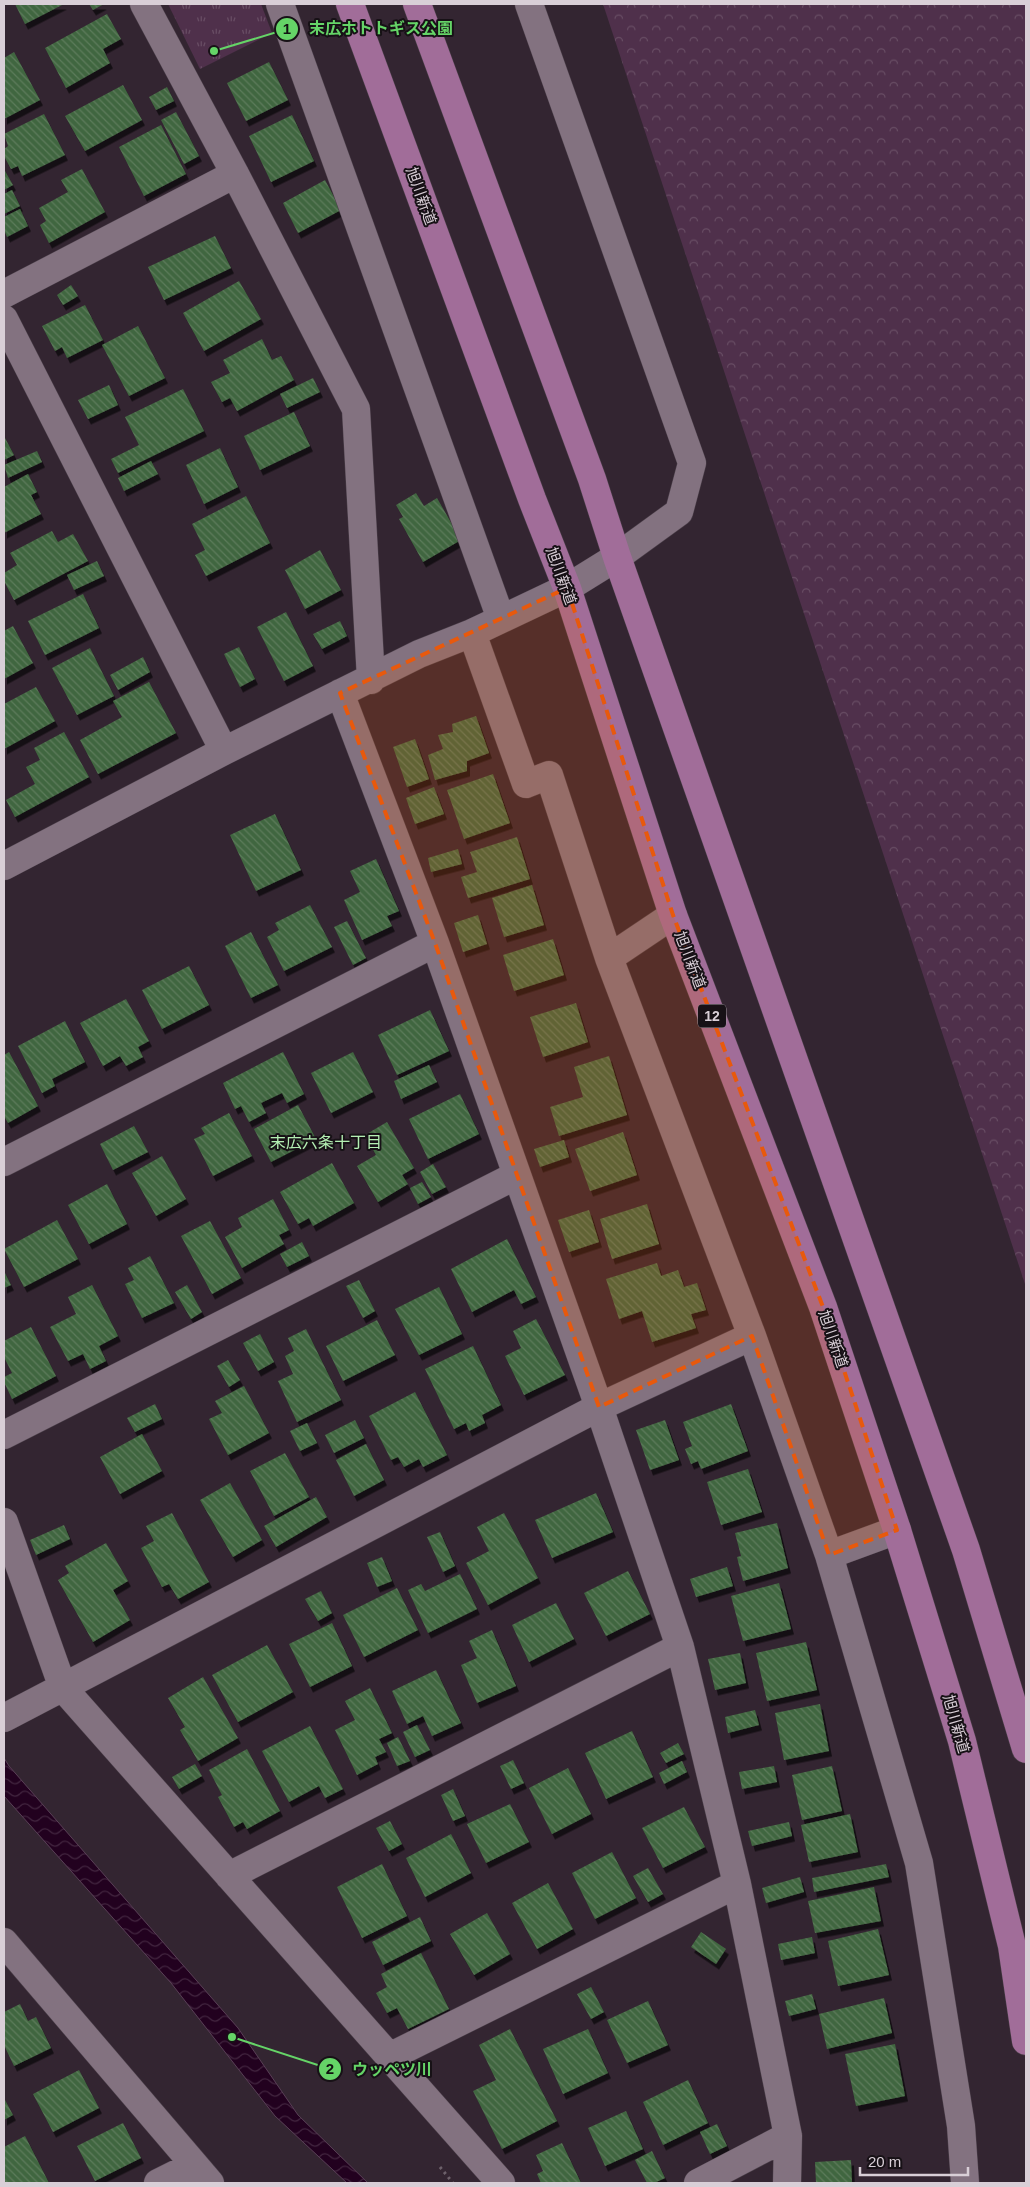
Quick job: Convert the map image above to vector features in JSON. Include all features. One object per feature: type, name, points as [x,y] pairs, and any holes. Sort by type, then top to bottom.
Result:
[{"type":"highway","name":"旭川新道","points":[[350,4],[528,490],[567,588],[673,915],[823,1307],[897,1530],[962,1741],[1012,1946],[1026,2041]]},
{"type":"highway","points":[[417,4],[592,479],[617,556],[966,1550],[1026,1748]]},
{"type":"street","points":[[144,4],[235,174],[356,409],[371,680]]},
{"type":"street","points":[[280,4],[501,619]]},
{"type":"street","points":[[4,864],[224,751],[340,693],[371,680],[419,654],[472,633],[567,588],[617,556],[679,512],[692,463],[529,4]]},
{"type":"street","points":[[4,294],[235,174]]},
{"type":"street","points":[[4,319],[224,751]]},
{"type":"street","points":[[472,633],[526,784],[548,775],[609,958],[752,1336],[829,1555],[919,1863],[961,2126],[965,2183]]},
{"type":"street","points":[[340,693],[435,943],[518,1175],[600,1407],[680,1647],[737,1884],[788,2136],[787,2183]]},
{"type":"street","points":[[609,958],[673,915]]},
{"type":"street","points":[[4,1162],[435,943]]},
{"type":"street","points":[[4,1435],[518,1175]]},
{"type":"street","points":[[4,1718],[600,1407],[752,1336]]},
{"type":"street","points":[[4,1522],[63,1688],[501,2183]]},
{"type":"street","points":[[829,1555],[897,1530]]},
{"type":"street","points":[[229,1876],[680,1647]]},
{"type":"street","points":[[390,2057],[737,1884]]},
{"type":"street","points":[[4,1942],[202,2174],[158,2183]]},
{"type":"street","points":[[698,2183],[788,2136]]},
{"type":"highlighted area","points":[[567,588],[673,915],[823,1307],[897,1530],[829,1555],[752,1336],[599,1407],[435,943],[340,693]]},
{"type":"green space","points":[[168,4],[261,4],[272,33],[200,69]]},
{"type":"green space","points":[[603,4],[1026,4],[1026,1287]]},
{"type":"water","points":[[4,1758],[238,2028],[298,2115],[368,2183],[347,2183],[275,2116],[171,1983],[4,1796]]},
{"type":"building","points":[[15,4],[64,4],[25,24]]},
{"type":"building","points":[[89,4],[104,4],[93,10]]},
{"type":"building","points":[[107,14],[121,39],[103,49],[110,63],[66,88],[45,48]]},
{"type":"building","points":[[14,52],[40,100],[4,119],[4,58]]},
{"type":"building","points":[[269,62],[288,100],[246,121],[227,83]]},
{"type":"building","points":[[123,85],[142,120],[85,151],[65,116]]},
{"type":"building","points":[[167,87],[174,101],[156,110],[149,97]]},
{"type":"building","points":[[176,112],[199,156],[184,164],[161,120]]},
{"type":"building","points":[[44,114],[65,155],[22,176],[18,166],[11,169],[4,156],[4,149],[8,146],[4,134]]},
{"type":"building","points":[[292,115],[314,161],[271,182],[249,136]]},
{"type":"building","points":[[161,125],[186,174],[144,196],[119,147]]},
{"type":"building","points":[[82,169],[105,212],[49,243],[40,225],[46,221],[39,208],[68,192],[61,180]]},
{"type":"building","points":[[4,172],[13,185],[4,190]]},
{"type":"building","points":[[325,180],[341,210],[298,233],[283,203]]},
{"type":"building","points":[[12,190],[20,206],[4,214],[4,194]]},
{"type":"building","points":[[20,209],[28,226],[7,237],[4,230],[4,217]]},
{"type":"building","points":[[215,236],[231,268],[164,300],[148,267]]},
{"type":"building","points":[[239,281],[261,319],[204,351],[183,313]]},
{"type":"building","points":[[71,285],[78,296],[63,305],[57,295]]},
{"type":"building","points":[[85,305],[103,340],[67,358],[62,347],[55,351],[42,326]]},
{"type":"building","points":[[138,326],[165,378],[129,396],[102,345]]},
{"type":"building","points":[[262,339],[272,360],[281,356],[294,380],[237,411],[230,398],[222,402],[211,382],[230,373],[223,360]]},
{"type":"building","points":[[313,378],[320,392],[287,408],[280,394]]},
{"type":"building","points":[[109,385],[118,405],[88,419],[78,400]]},
{"type":"building","points":[[183,389],[204,431],[118,473],[111,459],[139,445],[125,417]]},
{"type":"building","points":[[294,412],[310,446],[260,470],[244,436]]},
{"type":"building","points":[[4,436],[14,455],[4,460]]},
{"type":"building","points":[[220,448],[238,487],[204,504],[186,465]]},
{"type":"building","points":[[37,451],[42,462],[8,478],[4,465]]},
{"type":"building","points":[[151,461],[158,474],[124,491],[118,478]]},
{"type":"building","points":[[28,474],[37,492],[31,495],[41,514],[4,533],[4,487]]},
{"type":"building","points":[[416,493],[424,506],[437,498],[461,540],[423,562],[399,519],[403,517],[396,505]]},
{"type":"building","points":[[246,496],[270,543],[206,576],[195,555],[205,550],[192,524]]},
{"type":"building","points":[[52,531],[58,542],[73,534],[88,561],[14,600],[4,581],[4,573],[17,565],[10,553]]},
{"type":"building","points":[[320,550],[341,590],[305,609],[285,570]]},
{"type":"building","points":[[97,561],[104,576],[74,590],[67,575]]},
{"type":"building","points":[[83,594],[99,628],[45,655],[28,621]]},
{"type":"building","points":[[286,612],[313,666],[284,681],[257,627]]},
{"type":"building","points":[[340,621],[347,636],[322,649],[313,634]]},
{"type":"building","points":[[13,626],[33,663],[4,679],[4,631]]},
{"type":"building","points":[[239,647],[255,679],[240,687],[224,654]]},
{"type":"building","points":[[90,648],[114,696],[77,715],[52,668]]},
{"type":"building","points":[[143,657],[150,672],[118,690],[110,675]]},
{"type":"building","points":[[149,682],[176,733],[98,774],[80,740],[122,717],[113,701]]},
{"type":"building","points":[[36,687],[55,721],[4,749],[4,704]]},
{"type":"building","points":[[476,716],[489,753],[467,761],[467,771],[435,780],[428,755],[443,749],[438,735],[453,732],[452,724]]},
{"type":"building","points":[[64,732],[89,777],[15,817],[6,800],[35,784],[26,767],[40,760],[34,748]]},
{"type":"building","points":[[415,739],[429,779],[407,787],[393,747]]},
{"type":"building","points":[[493,774],[510,823],[464,839],[447,790]]},
{"type":"building","points":[[434,787],[444,814],[415,824],[406,798]]},
{"type":"building","points":[[275,814],[301,870],[256,891],[230,835]]},
{"type":"building","points":[[517,837],[530,879],[468,898],[461,877],[477,872],[470,852]]},
{"type":"building","points":[[458,849],[462,864],[431,872],[428,858]]},
{"type":"building","points":[[376,859],[399,911],[387,916],[392,926],[362,940],[344,900],[360,892],[350,871]]},
{"type":"building","points":[[532,885],[544,925],[504,937],[492,898]]},
{"type":"building","points":[[310,905],[332,947],[284,971],[267,937],[279,930],[275,923]]},
{"type":"building","points":[[478,915],[487,944],[463,952],[454,923]]},
{"type":"building","points":[[347,921],[366,958],[353,965],[334,927]]},
{"type":"building","points":[[251,932],[278,985],[251,998],[225,946]]},
{"type":"building","points":[[553,939],[564,975],[514,991],[503,955]]},
{"type":"building","points":[[189,966],[209,1005],[162,1029],[142,990]]},
{"type":"building","points":[[126,999],[149,1041],[138,1047],[143,1057],[126,1066],[120,1056],[103,1066],[80,1023]]},
{"type":"building","points":[[576,1003],[588,1042],[543,1057],[530,1017]]},
{"type":"building","points":[[430,1010],[449,1051],[397,1075],[378,1035]]},
{"type":"building","points":[[65,1021],[85,1062],[52,1079],[55,1086],[42,1093],[18,1046]]},
{"type":"building","points":[[9,1052],[38,1106],[8,1123],[4,1116],[4,1055]]},
{"type":"building","points":[[283,1052],[304,1094],[287,1103],[282,1093],[261,1103],[266,1113],[249,1122],[241,1106],[235,1109],[223,1083]]},
{"type":"building","points":[[353,1052],[373,1092],[331,1113],[311,1073]]},
{"type":"building","points":[[609,1056],[627,1115],[559,1136],[550,1107],[583,1097],[574,1067]]},
{"type":"building","points":[[429,1065],[437,1082],[401,1099],[394,1081]]},
{"type":"building","points":[[460,1094],[479,1134],[428,1159],[409,1119]]},
{"type":"building","points":[[298,1105],[316,1139],[271,1162],[254,1129]]},
{"type":"building","points":[[229,1113],[252,1156],[213,1176],[194,1139],[205,1134],[201,1128]]},
{"type":"building","points":[[387,1122],[414,1168],[402,1175],[408,1184],[378,1202],[357,1166],[376,1155],[365,1135]]},
{"type":"building","points":[[134,1126],[148,1152],[113,1170],[100,1144]]},
{"type":"building","points":[[623,1132],[637,1175],[590,1191],[575,1149]]},
{"type":"building","points":[[564,1140],[569,1157],[540,1167],[534,1149]]},
{"type":"building","points":[[162,1156],[186,1199],[156,1216],[132,1173]]},
{"type":"building","points":[[332,1163],[354,1203],[313,1226],[309,1218],[298,1224],[280,1192]]},
{"type":"building","points":[[433,1164],[446,1187],[432,1194],[420,1172]]},
{"type":"building","points":[[422,1182],[431,1197],[418,1204],[410,1188]]},
{"type":"building","points":[[107,1184],[127,1224],[89,1244],[68,1205]]},
{"type":"building","points":[[273,1199],[289,1230],[279,1235],[284,1244],[242,1268],[225,1237],[242,1227],[238,1218]]},
{"type":"building","points":[[647,1204],[659,1244],[612,1259],[600,1219]]},
{"type":"building","points":[[589,1210],[599,1242],[569,1252],[558,1220]]},
{"type":"building","points":[[57,1220],[78,1259],[24,1287],[4,1249]]},
{"type":"building","points":[[210,1221],[241,1278],[212,1294],[181,1236]]},
{"type":"building","points":[[507,1239],[536,1297],[521,1304],[514,1290],[472,1312],[451,1269]]},
{"type":"building","points":[[302,1242],[309,1256],[287,1267],[280,1254]]},
{"type":"building","points":[[150,1256],[174,1303],[142,1318],[125,1284],[134,1280],[128,1268]]},
{"type":"building","points":[[657,1263],[661,1276],[678,1270],[684,1287],[697,1283],[706,1310],[691,1314],[696,1328],[652,1342],[642,1311],[619,1319],[606,1279]]},
{"type":"building","points":[[4,1271],[11,1285],[4,1288]]},
{"type":"building","points":[[359,1280],[375,1311],[363,1318],[346,1286]]},
{"type":"building","points":[[92,1285],[118,1336],[99,1346],[106,1361],[90,1369],[83,1354],[68,1361],[50,1327],[76,1314],[68,1297]]},
{"type":"building","points":[[187,1285],[202,1312],[191,1319],[175,1292]]},
{"type":"building","points":[[439,1287],[462,1334],[419,1355],[395,1309]]},
{"type":"building","points":[[536,1319],[565,1375],[524,1395],[505,1356],[521,1348],[513,1331]]},
{"type":"building","points":[[377,1320],[395,1355],[343,1381],[326,1346]]},
{"type":"building","points":[[31,1327],[56,1376],[12,1399],[4,1382],[4,1377],[12,1373],[4,1357],[4,1341]]},
{"type":"building","points":[[306,1329],[341,1400],[297,1422],[278,1381],[293,1374],[285,1356],[294,1351],[288,1338]]},
{"type":"building","points":[[260,1334],[274,1362],[258,1371],[243,1343]]},
{"type":"building","points":[[473,1346],[501,1405],[482,1415],[485,1423],[469,1431],[466,1423],[454,1429],[425,1369]]},
{"type":"building","points":[[228,1360],[240,1380],[229,1387],[217,1366]]},
{"type":"building","points":[[244,1386],[269,1433],[228,1455],[209,1419],[222,1413],[215,1401]]},
{"type":"building","points":[[415,1392],[447,1455],[423,1467],[419,1459],[404,1467],[398,1457],[391,1460],[369,1416]]},
{"type":"building","points":[[155,1404],[162,1419],[135,1432],[127,1418]]},
{"type":"building","points":[[731,1404],[748,1451],[701,1469],[698,1461],[691,1464],[685,1449],[692,1446],[683,1422]]},
{"type":"building","points":[[355,1420],[364,1438],[334,1453],[325,1435]]},
{"type":"building","points":[[665,1420],[679,1460],[650,1470],[636,1430]]},
{"type":"building","points":[[307,1423],[317,1443],[300,1451],[290,1431]]},
{"type":"building","points":[[142,1434],[162,1471],[120,1494],[100,1457]]},
{"type":"building","points":[[366,1444],[384,1480],[354,1496],[336,1460]]},
{"type":"building","points":[[285,1453],[309,1497],[274,1516],[250,1471]]},
{"type":"building","points":[[748,1469],[762,1512],[721,1525],[707,1482]]},
{"type":"building","points":[[230,1483],[262,1540],[233,1557],[200,1500]]},
{"type":"building","points":[[596,1493],[613,1532],[552,1558],[535,1520]]},
{"type":"building","points":[[316,1497],[327,1517],[276,1547],[264,1526]]},
{"type":"building","points":[[172,1513],[209,1582],[178,1599],[169,1584],[162,1587],[141,1548],[154,1541],[146,1526]]},
{"type":"building","points":[[504,1513],[538,1578],[488,1605],[466,1563],[489,1551],[477,1527]]},
{"type":"building","points":[[777,1523],[788,1568],[743,1581],[737,1557],[741,1556],[735,1533]]},
{"type":"building","points":[[64,1525],[70,1539],[36,1555],[30,1540]]},
{"type":"building","points":[[440,1532],[455,1566],[443,1572],[427,1537]]},
{"type":"building","points":[[106,1543],[128,1581],[113,1590],[130,1620],[93,1642],[58,1580],[69,1573],[65,1566]]},
{"type":"building","points":[[382,1557],[392,1581],[377,1587],[367,1563]]},
{"type":"building","points":[[727,1567],[733,1586],[696,1597],[690,1579]]},
{"type":"building","points":[[628,1571],[650,1614],[606,1636],[584,1593]]},
{"type":"building","points":[[460,1574],[477,1609],[428,1633],[408,1590],[421,1584],[425,1591]]},
{"type":"building","points":[[779,1583],[791,1629],[743,1641],[731,1596]]},
{"type":"building","points":[[397,1588],[418,1630],[364,1657],[343,1615]]},
{"type":"building","points":[[321,1591],[332,1613],[318,1621],[305,1599]]},
{"type":"building","points":[[556,1603],[574,1639],[529,1662],[512,1625]]},
{"type":"building","points":[[332,1623],[352,1666],[310,1687],[289,1644]]},
{"type":"building","points":[[492,1630],[516,1686],[477,1703],[461,1665],[477,1658],[469,1641]]},
{"type":"building","points":[[806,1642],[817,1690],[767,1701],[756,1653]]},
{"type":"building","points":[[267,1645],[293,1692],[238,1722],[212,1675]]},
{"type":"building","points":[[740,1653],[746,1683],[715,1690],[708,1659]]},
{"type":"building","points":[[436,1670],[461,1723],[432,1736],[423,1716],[407,1724],[392,1691]]},
{"type":"building","points":[[203,1677],[238,1738],[198,1761],[180,1730],[185,1727],[168,1698]]},
{"type":"building","points":[[370,1688],[392,1733],[379,1739],[386,1752],[375,1757],[378,1764],[357,1775],[335,1730],[355,1720],[345,1701]]},
{"type":"building","points":[[820,1704],[829,1751],[784,1760],[775,1713]]},
{"type":"building","points":[[755,1710],[759,1725],[728,1733],[725,1717]]},
{"type":"building","points":[[417,1725],[430,1750],[415,1757],[403,1732]]},
{"type":"building","points":[[310,1726],[343,1789],[325,1798],[319,1786],[289,1802],[262,1751]]},
{"type":"building","points":[[632,1731],[653,1777],[606,1799],[585,1753]]},
{"type":"building","points":[[398,1737],[410,1761],[397,1766],[387,1743]]},
{"type":"building","points":[[678,1743],[684,1754],[666,1763],[660,1753]]},
{"type":"building","points":[[247,1749],[280,1811],[247,1829],[243,1822],[234,1827],[218,1797],[222,1795],[209,1770]]},
{"type":"building","points":[[513,1760],[524,1783],[511,1789],[500,1766]]},
{"type":"building","points":[[682,1761],[687,1772],[664,1784],[659,1773]]},
{"type":"building","points":[[195,1764],[202,1776],[179,1789],[172,1777]]},
{"type":"building","points":[[774,1766],[777,1782],[742,1789],[739,1772]]},
{"type":"building","points":[[832,1766],[842,1811],[802,1820],[792,1775]]},
{"type":"building","points":[[568,1768],[591,1814],[552,1834],[529,1788]]},
{"type":"building","points":[[453,1789],[465,1816],[453,1821],[441,1795]]},
{"type":"building","points":[[510,1804],[529,1842],[486,1863],[467,1824]]},
{"type":"building","points":[[684,1807],[705,1847],[663,1868],[642,1828]]},
{"type":"building","points":[[850,1814],[858,1852],[809,1862],[801,1825]]},
{"type":"building","points":[[390,1821],[402,1844],[389,1851],[376,1828]]},
{"type":"building","points":[[789,1822],[792,1836],[752,1846],[748,1831]]},
{"type":"building","points":[[451,1834],[471,1873],[425,1897],[406,1858]]},
{"type":"building","points":[[612,1852],[636,1898],[595,1919],[572,1873]]},
{"type":"building","points":[[382,1864],[407,1916],[362,1938],[337,1887]]},
{"type":"building","points":[[886,1864],[889,1877],[814,1892],[812,1878]]},
{"type":"building","points":[[648,1868],[663,1894],[648,1902],[633,1876]]},
{"type":"building","points":[[800,1877],[804,1892],[766,1903],[762,1888]]},
{"type":"building","points":[[548,1883],[573,1929],[537,1949],[512,1903]]},
{"type":"building","points":[[874,1887],[881,1921],[815,1933],[808,1901]]},
{"type":"building","points":[[487,1913],[510,1954],[474,1975],[450,1934]]},
{"type":"building","points":[[420,1917],[431,1941],[383,1965],[372,1942]]},
{"type":"building","points":[[878,1929],[889,1975],[838,1986],[828,1941]]},
{"type":"building","points":[[701,1932],[726,1949],[716,1964],[691,1947]]},
{"type":"building","points":[[812,1937],[815,1953],[781,1960],[778,1944]]},
{"type":"building","points":[[421,1953],[449,2009],[408,2029],[397,2008],[387,2013],[376,1993],[387,1987],[381,1974]]},
{"type":"building","points":[[591,1987],[604,2012],[591,2019],[577,1994]]},
{"type":"building","points":[[812,1994],[816,2009],[789,2016],[785,2001]]},
{"type":"building","points":[[884,1998],[892,2033],[827,2049],[819,2014]]},
{"type":"building","points":[[648,2001],[668,2045],[627,2063],[607,2020]]},
{"type":"building","points":[[20,2004],[28,2021],[36,2017],[51,2048],[14,2066],[4,2045],[4,2012]]},
{"type":"building","points":[[510,2029],[557,2121],[502,2149],[473,2091],[496,2080],[479,2045]]},
{"type":"building","points":[[588,2029],[608,2073],[563,2094],[543,2049]]},
{"type":"building","points":[[895,2044],[905,2096],[856,2106],[845,2054]]},
{"type":"building","points":[[79,2070],[99,2108],[53,2132],[33,2094]]},
{"type":"building","points":[[688,2080],[708,2123],[663,2145],[643,2102]]},
{"type":"building","points":[[4,2098],[13,2115],[4,2120]]},
{"type":"building","points":[[626,2111],[643,2149],[605,2166],[588,2128]]},
{"type":"building","points":[[123,2123],[141,2158],[95,2181],[77,2146]]},
{"type":"building","points":[[717,2124],[727,2146],[710,2154],[700,2132]]},
{"type":"building","points":[[25,2136],[49,2183],[4,2183],[4,2147]]},
{"type":"building","points":[[562,2143],[581,2183],[541,2183],[537,2174],[543,2171],[536,2155]]},
{"type":"building","points":[[652,2151],[665,2178],[654,2183],[647,2183],[635,2160]]},
{"type":"building","points":[[851,2160],[852,2183],[816,2183],[815,2162]]},
{"type":"place","name":"末広ホトトギス公園","points":[[214,51]]},
{"type":"place","name":"ウッペツ川","points":[[232,2037]]},
{"type":"district","name":"末広六条十丁目","points":[[326,1142]]}]
